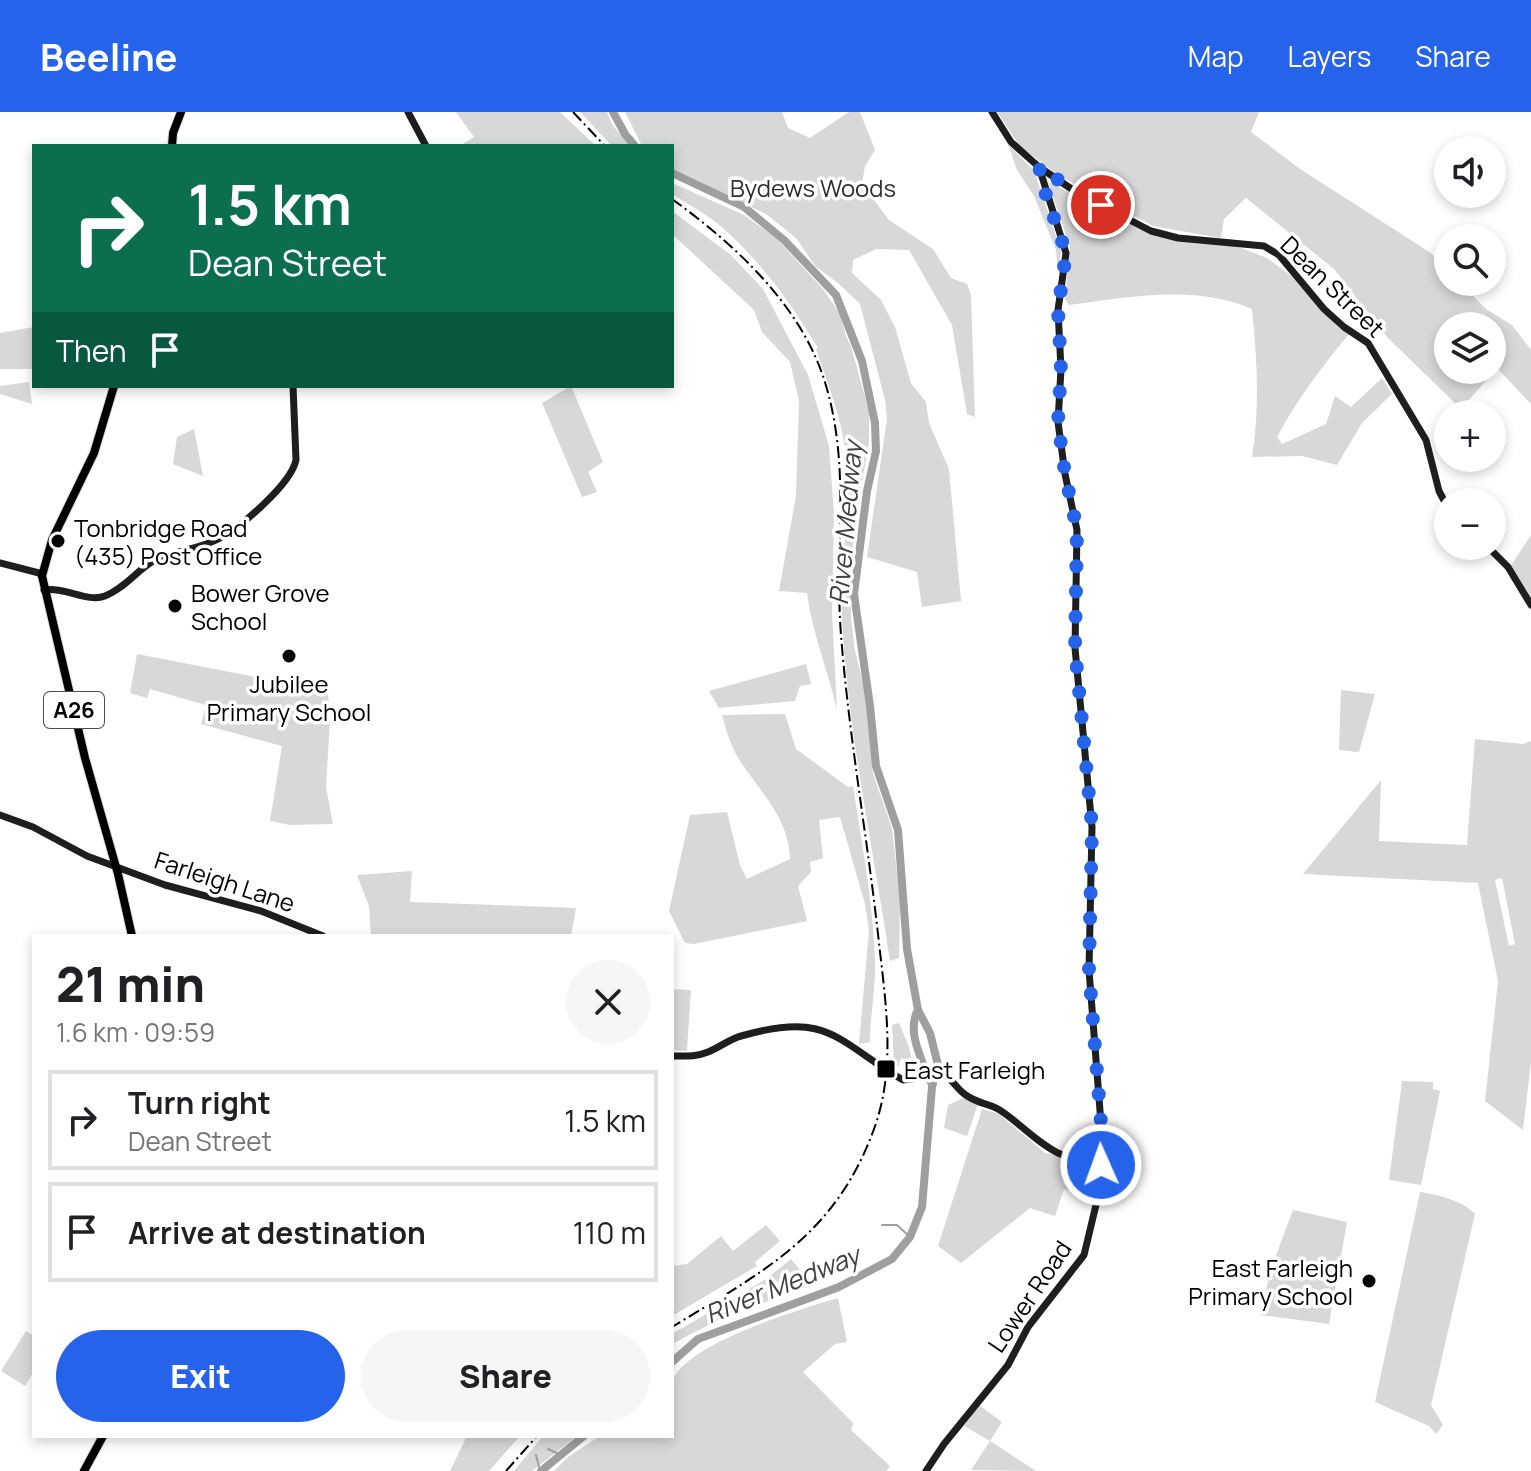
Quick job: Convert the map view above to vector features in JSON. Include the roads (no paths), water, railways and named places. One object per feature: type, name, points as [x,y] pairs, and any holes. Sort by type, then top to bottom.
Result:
[{"type":"main road","points":[[172,144],[181,112]]},
{"type":"main road","name":"A26","points":[[113,388],[94,453],[52,540],[42,576],[132,934]]},
{"type":"main road","points":[[84,1471],[102,1438]]},
{"type":"street","points":[[408,112],[425,144]]},
{"type":"street","name":"Dean Street","points":[[992,112],[1011,142],[1039,167],[1076,192],[1151,231],[1178,238],[1264,246],[1279,255],[1324,309],[1368,343],[1426,440],[1438,488]]},
{"type":"street","name":"Lower Road","points":[[926,1471],[1008,1365],[1028,1327],[1084,1255],[1096,1205],[1103,1149],[1089,970],[1092,827],[1075,648],[1077,530],[1058,422],[1061,369],[1058,310],[1066,253],[1039,167]]},
{"type":"street","points":[[44,590],[95,597],[107,595],[124,586],[156,560],[219,539],[264,503],[284,484],[294,469],[293,388]]},
{"type":"street","points":[[1501,560],[1531,605]]},
{"type":"street","points":[[0,563],[42,576]]},
{"type":"street","name":"Farleigh Lane","points":[[0,815],[33,827],[87,856],[165,885],[261,911],[318,934]]},
{"type":"street","points":[[674,1056],[706,1053],[734,1038],[775,1028],[808,1026],[837,1036],[903,1080],[948,1076],[965,1095],[999,1109],[1043,1146],[1059,1153],[1090,1157],[1101,1165]]},
{"type":"street","points":[[1090,1157],[1103,1149]]},
{"type":"waterway","name":"River Medway","points":[[613,112],[633,144]]},
{"type":"waterway","name":"River Medway","points":[[674,174],[744,207],[784,240],[836,295],[862,361],[875,423],[876,451],[867,491],[854,594],[876,766],[898,830],[907,949],[918,1010],[930,1033],[938,1065],[932,1087],[922,1207],[910,1237],[892,1259],[839,1287],[698,1339],[674,1360]]},
{"type":"waterway","name":"River Medway","points":[[918,1010],[914,1036],[930,1081]]},
{"type":"waterway","points":[[882,1225],[897,1225],[910,1237]]},
{"type":"waterway","name":"River Medway","points":[[541,1471],[582,1438]]},
{"type":"waterway","points":[[548,1449],[561,1455]]},
{"type":"waterway","points":[[536,1455],[540,1471]]},
{"type":"railway","points":[[573,112],[603,144]]},
{"type":"railway","points":[[674,201],[718,235],[762,277],[798,325],[824,379],[832,412],[840,475],[841,635],[882,966],[887,1037],[881,1106],[858,1166],[839,1197],[793,1247],[766,1268],[674,1326]]},
{"type":"railway","points":[[506,1471],[535,1438]]},
{"type":"place","name":"Tonbridge Road (435) Post Office","points":[[58,541]]},
{"type":"place","name":"Bower Grove School","points":[[175,606]]},
{"type":"place","name":"Jubilee Primary School","points":[[289,656]]},
{"type":"place","name":"East Farleigh","points":[[886,1069]]},
{"type":"place","name":"East Farleigh Primary School","points":[[1369,1281]]},
{"type":"park label","name":"Bydews Woods","points":[[813,187]]}]
